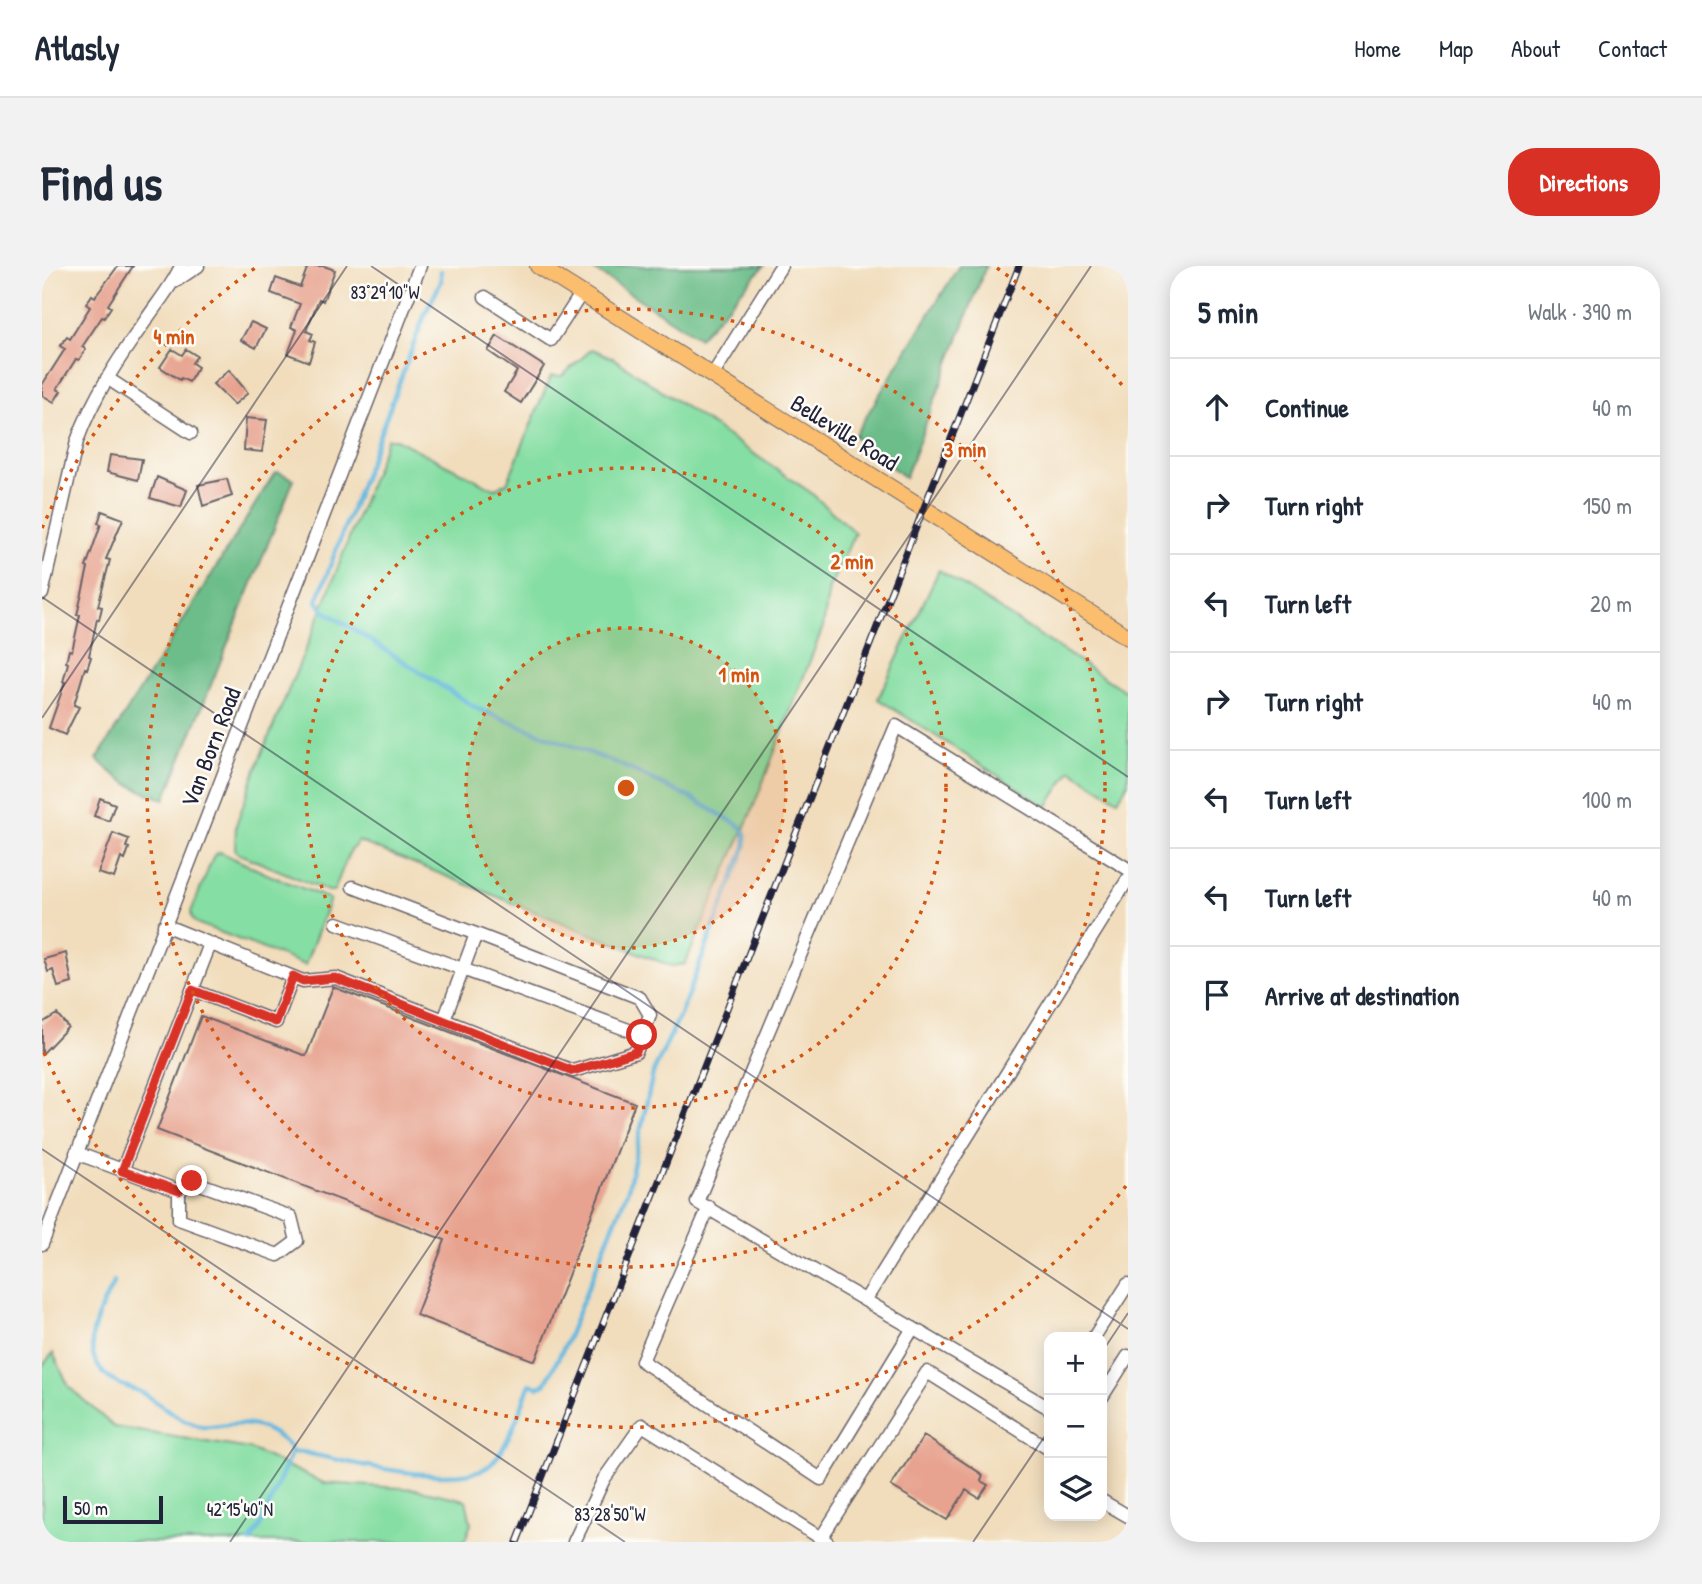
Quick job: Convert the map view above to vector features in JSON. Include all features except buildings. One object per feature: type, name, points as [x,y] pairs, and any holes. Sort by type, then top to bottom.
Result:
[{"type":"main road","name":"Belleville Road","points":[[538,266],[1128,637]]},
{"type":"street","points":[[42,594],[77,441],[91,407],[107,378],[174,282],[181,266]]},
{"type":"street","points":[[174,282],[198,266]]},
{"type":"street","name":"Van Born Road","points":[[42,1244],[48,1211],[76,1153],[419,266]]},
{"type":"street","points":[[712,376],[781,266]]},
{"type":"street","points":[[485,297],[551,340],[581,294]]},
{"type":"street","points":[[107,378],[191,433]]},
{"type":"street","points":[[1044,1405],[698,1202],[896,726],[1128,869]]},
{"type":"street","points":[[866,1299],[1128,879]]},
{"type":"street","points":[[163,925],[303,981],[335,978],[573,1071],[636,1052],[650,1015],[640,998],[353,887]]},
{"type":"street","points":[[337,923],[642,1035]]},
{"type":"street","points":[[444,1020],[477,934]]},
{"type":"street","points":[[122,1171],[210,944]]},
{"type":"street","points":[[192,990],[276,1022],[293,976]]},
{"type":"street","points":[[76,1153],[179,1191]]},
{"type":"street","points":[[192,1181],[291,1217],[297,1241],[278,1255],[179,1219],[179,1191],[192,1181]]},
{"type":"street","points":[[709,1207],[642,1361],[821,1479],[913,1328]]},
{"type":"street","points":[[1097,1332],[1128,1284]]},
{"type":"street","points":[[1103,1395],[1128,1356]]},
{"type":"street","points":[[574,1542],[604,1479],[642,1425],[824,1540],[927,1372],[1044,1446]]},
{"type":"street","points":[[1107,1504],[1128,1516]]},
{"type":"green space","points":[[588,266],[764,266],[699,338]]},
{"type":"green space","points":[[959,266],[986,266],[905,478],[854,436]]},
{"type":"green space","points":[[592,349],[613,358],[810,492],[855,533],[829,588],[823,627],[751,813],[685,964],[671,966],[358,841],[348,855],[334,891],[328,891],[235,850],[236,825],[260,758],[317,622],[387,439],[396,439],[494,489],[507,483],[551,376],[562,376]]},
{"type":"green space","points":[[278,472],[294,479],[165,799],[128,784],[97,759],[274,474]]},
{"type":"green space","points":[[939,570],[1128,693],[1128,783],[1118,800],[1071,770],[1047,807],[878,699]]},
{"type":"green space","points":[[220,852],[330,899],[305,965],[196,923],[192,918],[191,912],[214,855]]},
{"type":"green space","points":[[53,1353],[69,1387],[114,1427],[250,1449],[324,1483],[416,1489],[466,1500],[471,1524],[464,1542],[42,1542],[42,1366]]},
{"type":"waterway","points":[[291,1453],[302,1452],[372,1467],[431,1475],[457,1475],[479,1471],[493,1462],[499,1454],[530,1384],[538,1387],[545,1384],[564,1347],[628,1189],[653,1073],[680,1015],[745,847],[745,834],[737,824],[691,798],[621,765],[478,709],[323,610],[317,601],[425,314],[441,282],[441,271]]},
{"type":"waterway","points":[[114,1282],[97,1319],[92,1344],[100,1368],[110,1379],[144,1394],[193,1424],[207,1427],[253,1425],[268,1430],[290,1447],[291,1453],[260,1527],[250,1542]]},
{"type":"railway","points":[[517,1542],[1019,266]]},
{"type":"route","points":[[192,1181],[179,1191],[122,1171],[192,990],[276,1022],[293,976],[303,981],[335,978],[573,1071],[636,1052],[642,1035]]}]
